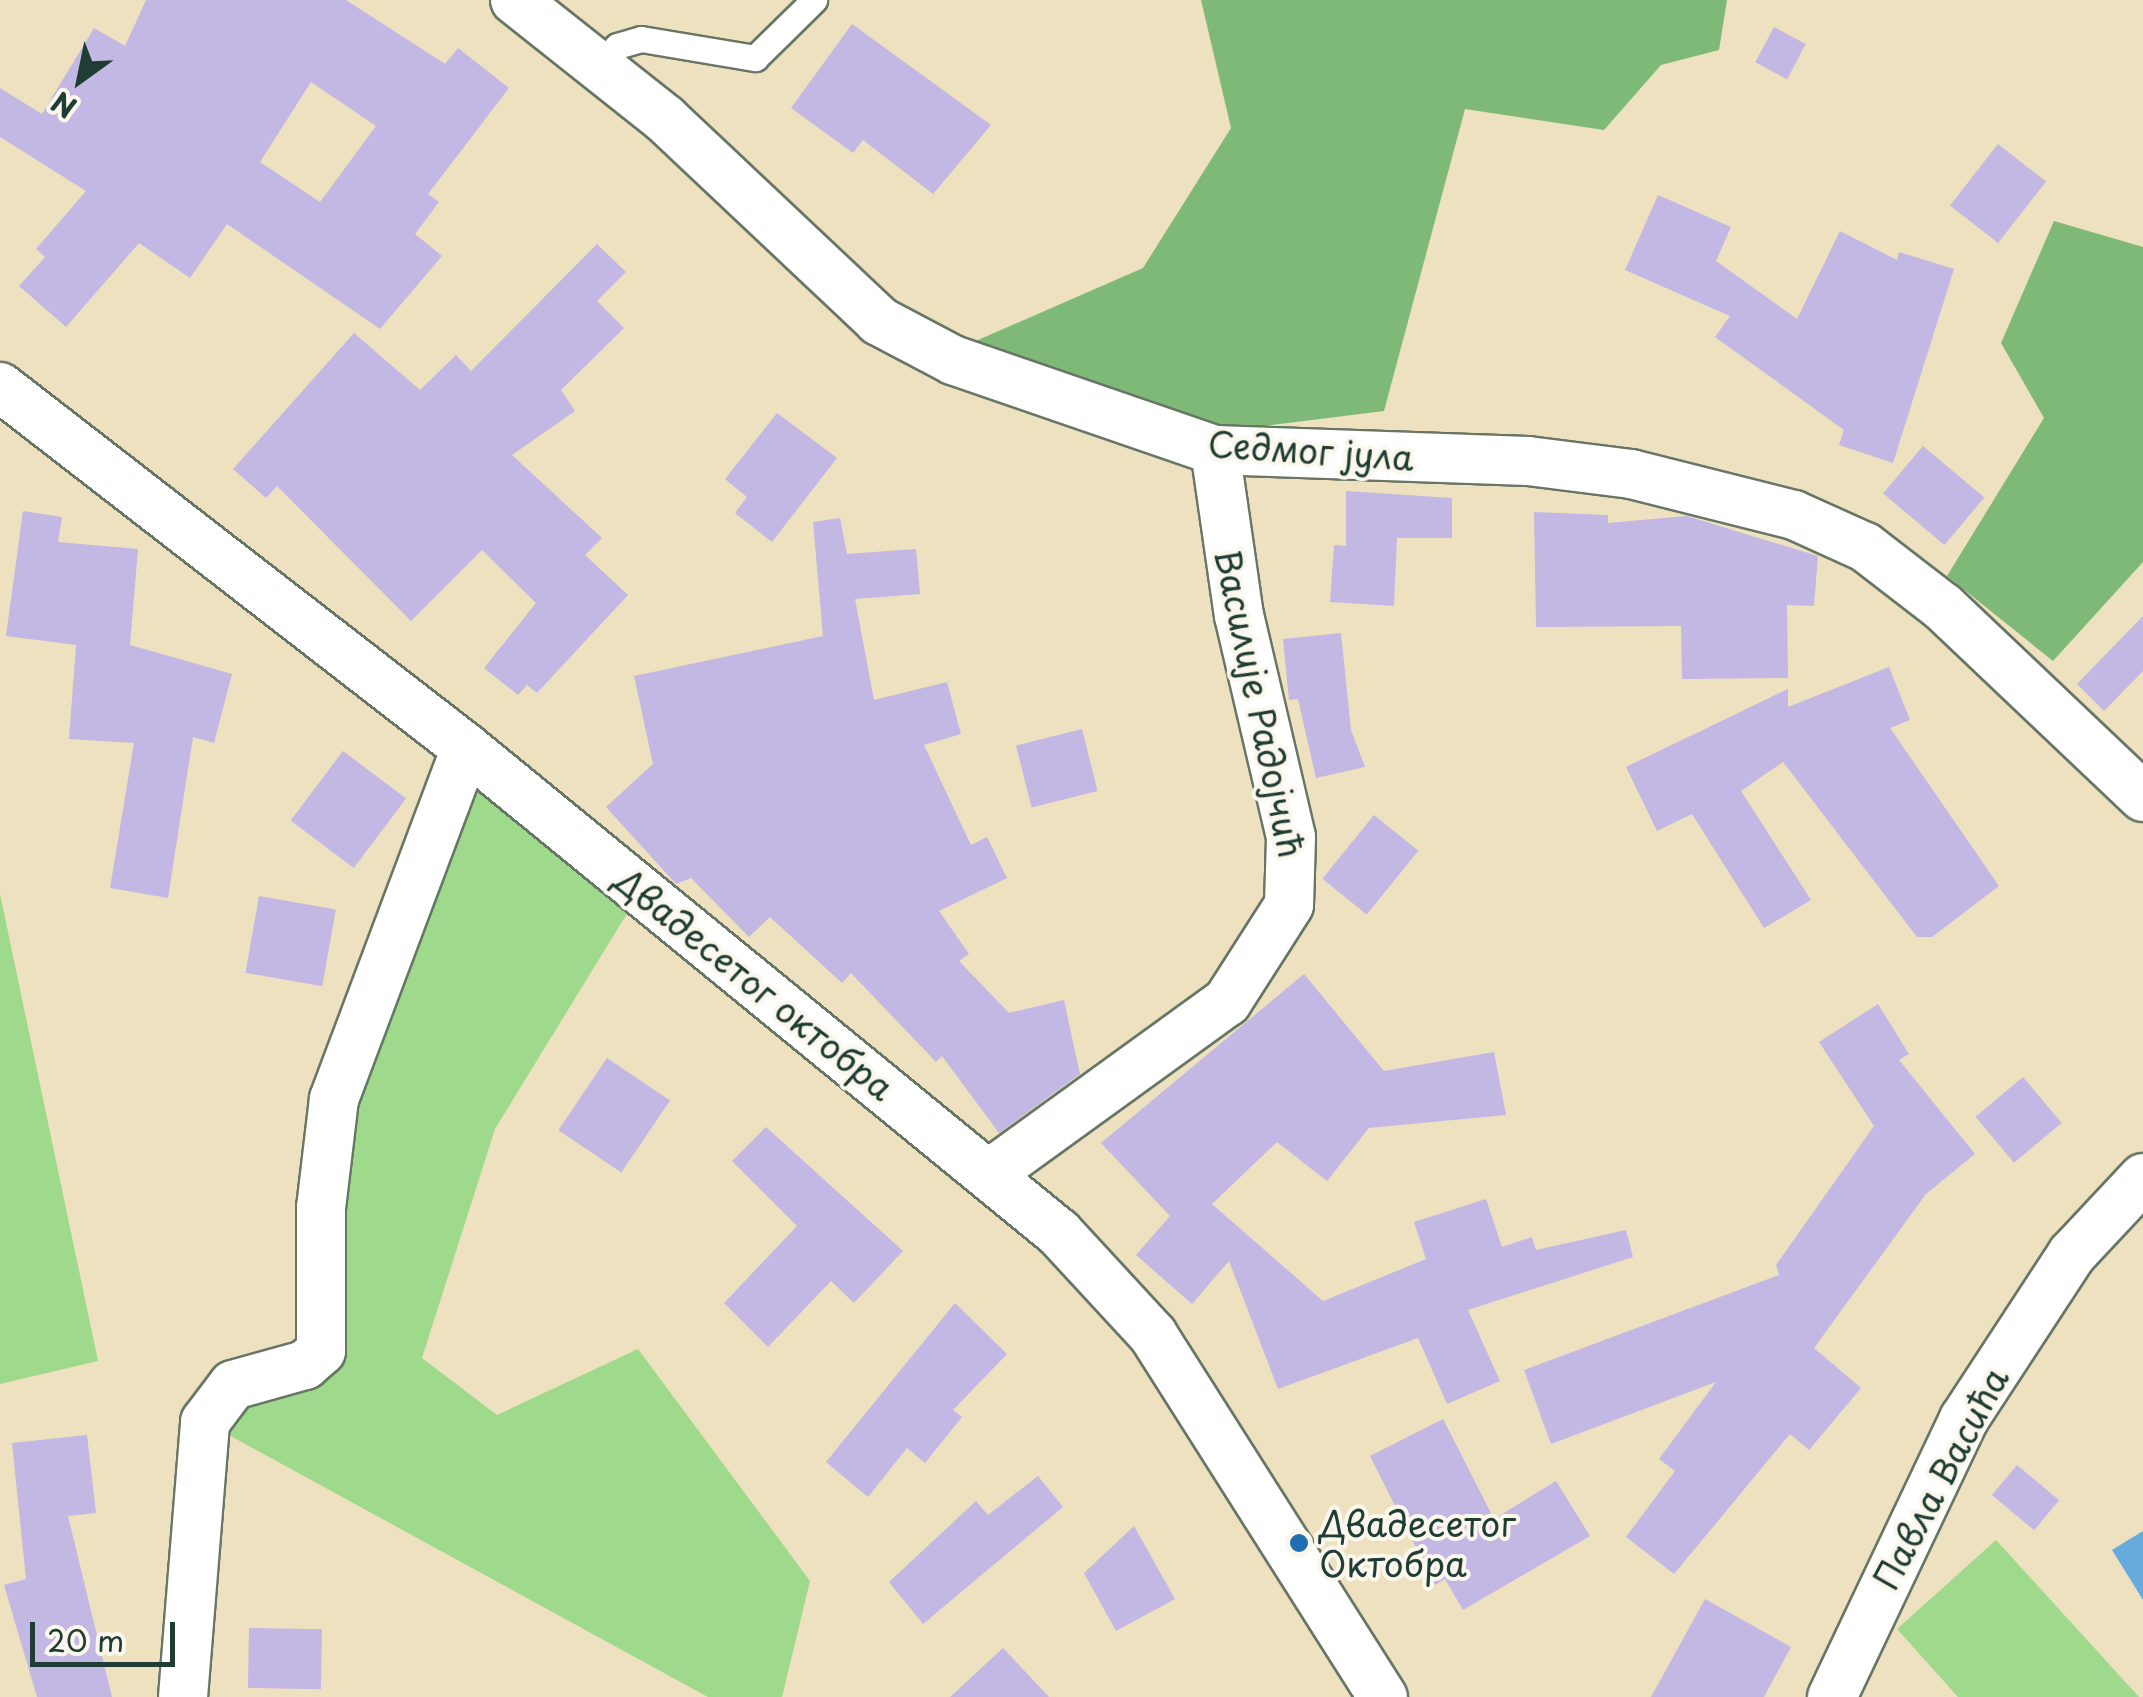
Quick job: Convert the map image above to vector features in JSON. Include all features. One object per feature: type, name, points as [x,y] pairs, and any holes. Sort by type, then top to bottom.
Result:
[{"type":"street","name":"Седмог јула","points":[[515,0],[599,66],[879,321],[954,360],[1215,450],[1528,461],[1632,474],[1794,515],[1864,548],[1943,607],[2143,797]]},
{"type":"street","name":"Двадесетог октобра","points":[[0,386],[466,748],[989,1174],[1109,1282],[1152,1335],[1383,1697]]},
{"type":"street","name":"Василије Радојчић","points":[[989,1174],[1227,1002],[1290,906],[1291,837],[1240,616],[1215,450]]},
{"type":"street","points":[[183,1697],[205,1422],[233,1385],[305,1365],[320,1351],[321,1208],[334,1098],[466,748]]},
{"type":"street","name":"Павла Васића","points":[[1832,1697],[1964,1419],[2072,1254],[2143,1178]]},
{"type":"lane","points":[[599,66],[617,46],[640,39],[756,58],[814,0]]},
{"type":"green space","points":[[1201,0],[1727,0],[1719,50],[1661,65],[1604,130],[1465,109],[1384,411],[1224,431],[962,347],[1143,268],[1231,128]]},
{"type":"green space","points":[[2054,221],[2143,247],[2143,562],[2053,661],[1947,576],[2044,418],[2001,343]]},
{"type":"green space","points":[[466,748],[642,889],[495,1129],[422,1358],[497,1415],[638,1349],[810,1581],[782,1697],[708,1697],[205,1422],[305,1365],[321,1208]]},
{"type":"green space","points":[[0,894],[98,1361],[0,1384]]},
{"type":"green space","points":[[1996,1540],[2139,1697],[1958,1697],[1897,1629]]},
{"type":"water","points":[[2143,1531],[2143,1600],[2112,1550]]},
{"type":"building","points":[[146,0],[346,0],[445,64],[458,48],[509,88],[428,194],[439,202],[415,234],[442,256],[380,329],[227,224],[190,278],[139,243],[66,327],[19,286],[45,257],[36,249],[86,191],[0,137],[0,88],[42,114],[94,28],[125,46]],"holes":[[[311,82],[376,126],[320,202],[260,162]]]},
{"type":"building","points":[[852,24],[991,125],[933,194],[863,140],[853,153],[791,108]]},
{"type":"building","points":[[1774,27],[1806,44],[1787,79],[1755,62]]},
{"type":"building","points":[[1998,144],[2046,182],[1998,243],[1950,205]]},
{"type":"building","points":[[1658,195],[1731,227],[1716,261],[1797,319],[1840,231],[1897,260],[1899,252],[1954,269],[1893,463],[1839,445],[1844,430],[1715,337],[1730,316],[1625,270]]},
{"type":"building","points":[[597,244],[626,272],[597,301],[624,328],[561,390],[575,411],[512,455],[602,538],[585,555],[628,595],[537,693],[527,685],[518,695],[484,668],[536,603],[482,550],[411,621],[277,486],[266,498],[233,469],[354,333],[420,390],[456,355],[471,371]]},
{"type":"building","points":[[777,413],[837,458],[772,542],[735,513],[747,497],[725,479]]},
{"type":"building","points":[[1923,446],[1984,497],[1944,545],[1883,493]]},
{"type":"building","points":[[1346,491],[1452,498],[1452,538],[1397,538],[1394,606],[1330,602],[1334,545],[1346,546]]},
{"type":"building","points":[[23,511],[62,517],[58,542],[138,549],[130,645],[232,674],[214,743],[193,737],[168,898],[110,888],[134,743],[69,739],[76,645],[6,636]]},
{"type":"building","points":[[1534,512],[1608,515],[1608,523],[1687,516],[1818,556],[1814,606],[1787,605],[1788,678],[1682,679],[1681,626],[1536,627]]},
{"type":"building","points":[[840,518],[847,554],[916,549],[920,594],[855,599],[874,700],[947,682],[961,734],[924,745],[971,845],[987,837],[1007,878],[939,911],[969,954],[959,961],[1009,1013],[1064,1000],[1080,1074],[999,1133],[942,1056],[936,1062],[851,973],[842,983],[770,917],[749,937],[691,878],[676,884],[606,807],[653,764],[634,676],[823,636],[813,522]]},
{"type":"building","points":[[2143,616],[2143,671],[2104,711],[2077,684]]},
{"type":"building","points":[[1341,633],[1351,730],[1365,767],[1316,778],[1298,699],[1289,700],[1283,639]]},
{"type":"building","points":[[1889,667],[1910,720],[1890,728],[1999,886],[1932,937],[1917,937],[1783,762],[1741,791],[1811,900],[1764,928],[1692,814],[1657,831],[1626,767],[1788,689],[1788,707]]},
{"type":"building","points":[[1082,729],[1097,791],[1032,808],[1016,745]]},
{"type":"building","points":[[343,751],[406,799],[354,868],[291,820]]},
{"type":"building","points":[[1374,815],[1418,851],[1367,915],[1322,879]]},
{"type":"building","points":[[259,896],[336,910],[322,986],[245,973]]},
{"type":"building","points":[[1304,974],[1384,1071],[1494,1052],[1506,1115],[1369,1128],[1327,1181],[1277,1142],[1212,1204],[1323,1301],[1426,1259],[1414,1222],[1486,1199],[1502,1247],[1532,1237],[1536,1250],[1626,1230],[1633,1257],[1468,1310],[1500,1381],[1447,1404],[1418,1338],[1278,1389],[1229,1261],[1192,1304],[1136,1255],[1170,1216],[1101,1143]]},
{"type":"building","points":[[1878,1004],[1909,1054],[1899,1060],[1975,1154],[1926,1194],[1814,1348],[1861,1388],[1809,1450],[1790,1434],[1674,1574],[1626,1537],[1675,1471],[1659,1459],[1716,1382],[1551,1444],[1524,1370],[1779,1275],[1776,1265],[1874,1126],[1819,1042]]},
{"type":"building","points":[[607,1058],[670,1100],[621,1173],[558,1130]]},
{"type":"building","points":[[2023,1077],[2062,1123],[2014,1163],[1976,1117]]},
{"type":"building","points":[[766,1127],[903,1251],[854,1303],[831,1281],[768,1347],[724,1303],[797,1226],[732,1161]]},
{"type":"building","points":[[955,1303],[1007,1354],[953,1410],[962,1417],[925,1463],[907,1448],[868,1497],[826,1462]]},
{"type":"building","points":[[1443,1419],[1494,1519],[1556,1481],[1590,1536],[1463,1610],[1445,1579],[1435,1585],[1370,1456]]},
{"type":"building","points":[[87,1435],[96,1513],[68,1516],[112,1697],[37,1697],[4,1585],[26,1579],[12,1443]]},
{"type":"building","points":[[2017,1465],[2059,1500],[2034,1530],[1992,1495]]},
{"type":"building","points":[[1038,1476],[1063,1507],[923,1624],[889,1582],[976,1501],[988,1515]]},
{"type":"building","points":[[1134,1526],[1175,1599],[1116,1631],[1084,1573]]},
{"type":"building","points":[[1705,1599],[1791,1647],[1764,1697],[1651,1697]]},
{"type":"building","points":[[249,1628],[322,1629],[321,1689],[248,1688]]},
{"type":"building","points":[[1003,1648],[1049,1697],[950,1697]]},
{"type":"place","name":"Двадесетог Октобра","points":[[1299,1543]]}]
